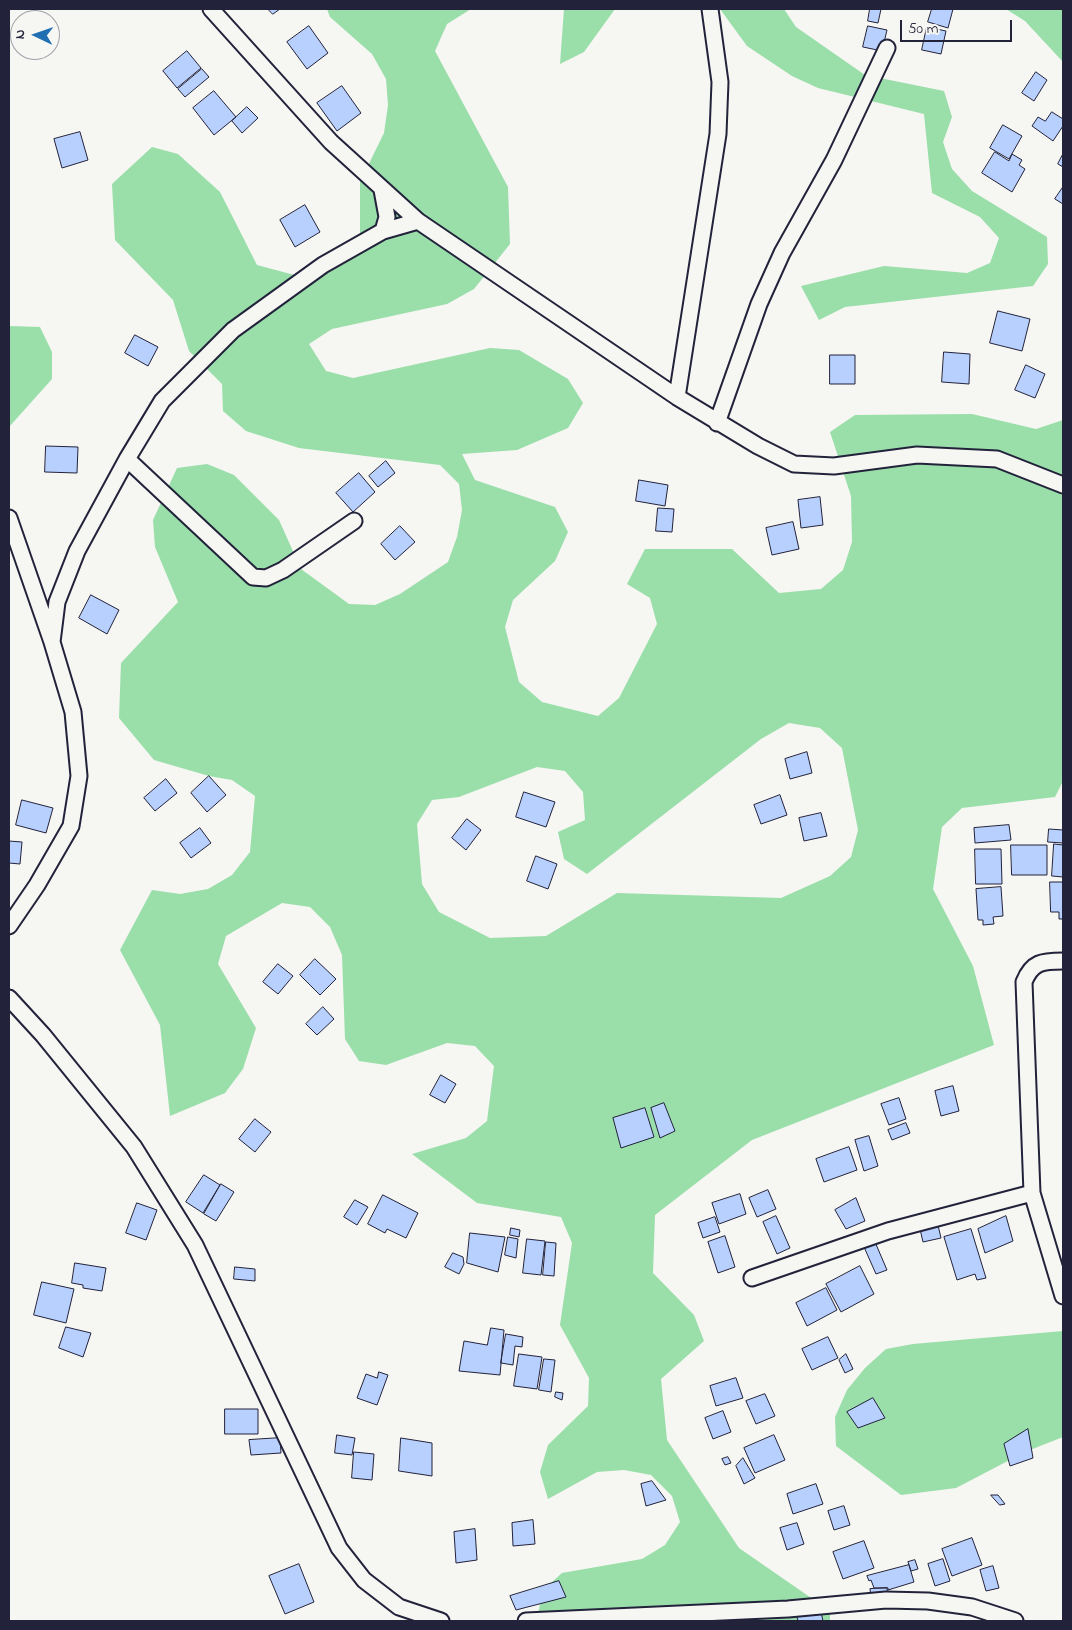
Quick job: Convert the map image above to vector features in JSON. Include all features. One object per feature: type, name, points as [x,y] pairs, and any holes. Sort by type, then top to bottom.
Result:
[{"type":"street","points":[[211,9],[331,142],[418,221],[717,423],[794,464],[834,466],[917,455],[997,459],[1063,485]]},
{"type":"street","points":[[677,397],[718,134],[720,82],[710,9]]},
{"type":"street","points":[[717,423],[758,304],[782,253],[834,160],[887,48]]},
{"type":"street","points":[[382,190],[387,217],[383,231]]},
{"type":"street","points":[[52,642],[57,602],[77,551],[127,459],[162,401],[233,330],[322,265],[383,231],[418,221]]},
{"type":"street","points":[[127,459],[253,577],[266,578],[283,570],[354,520]]},
{"type":"street","points":[[9,518],[52,642],[73,712],[79,776],[71,826],[37,885],[9,926]]},
{"type":"street","points":[[1063,961],[1039,963],[1029,970],[1024,982],[1032,1193],[1063,1296]]},
{"type":"street","points":[[9,998],[43,1035],[134,1147],[195,1245],[339,1548],[364,1580],[399,1607],[440,1621]]},
{"type":"street","points":[[752,1278],[888,1231],[1032,1193]]},
{"type":"street","points":[[526,1621],[788,1609],[886,1600],[928,1601],[972,1607],[1015,1621]]},
{"type":"green space","points":[[327,9],[471,9],[447,24],[435,51],[508,187],[510,244],[474,289],[447,304],[332,329],[309,344],[326,371],[353,378],[490,348],[519,350],[568,379],[583,403],[568,428],[517,450],[462,454],[475,480],[555,507],[568,532],[555,561],[513,600],[505,627],[519,682],[542,702],[598,716],[619,698],[657,624],[650,598],[627,584],[645,549],[732,549],[779,593],[821,589],[843,570],[852,542],[851,496],[830,432],[855,415],[972,414],[1036,429],[1063,420],[1063,781],[1055,797],[962,808],[942,827],[933,889],[973,966],[994,1045],[752,1140],[655,1215],[653,1273],[694,1315],[704,1341],[661,1379],[667,1440],[739,1548],[830,1611],[830,1621],[541,1621],[538,1616],[542,1591],[562,1573],[642,1559],[665,1545],[680,1522],[672,1496],[651,1475],[624,1470],[597,1472],[548,1499],[540,1472],[548,1445],[588,1406],[589,1378],[560,1325],[572,1243],[561,1217],[477,1203],[412,1154],[466,1138],[487,1121],[494,1066],[475,1046],[447,1043],[386,1065],[359,1061],[345,1039],[342,955],[330,927],[310,907],[282,903],[226,936],[218,964],[256,1028],[243,1069],[225,1093],[170,1116],[160,1025],[120,950],[152,890],[180,894],[208,889],[232,875],[250,852],[255,796],[232,780],[209,776],[154,760],[119,718],[121,663],[178,602],[155,547],[153,520],[177,468],[207,464],[234,475],[279,520],[301,569],[349,604],[375,605],[400,594],[448,562],[457,537],[462,510],[459,484],[440,465],[299,448],[246,431],[223,411],[222,384],[189,351],[173,300],[115,240],[112,184],[152,147],[178,154],[220,192],[257,265],[313,280],[360,252],[360,182],[384,133],[388,105],[386,79],[372,54],[330,17]],"holes":[[[789,723],[820,728],[842,748],[858,830],[851,857],[830,876],[781,898],[617,893],[546,936],[490,938],[439,912],[422,884],[417,824],[432,800],[459,797],[537,767],[565,771],[583,792],[585,820],[558,832],[564,859],[587,874],[761,739]]]},
{"type":"green space","points":[[564,9],[615,9],[584,52],[560,64]]},
{"type":"green space","points":[[720,9],[784,9],[796,27],[865,75],[944,91],[952,117],[943,142],[952,169],[972,191],[1047,237],[1048,264],[1033,286],[845,307],[819,320],[801,286],[884,266],[967,273],[990,263],[999,238],[980,217],[932,193],[924,114],[818,88],[792,76],[747,46]]},
{"type":"green space","points":[[1006,9],[1063,9],[1063,62],[1025,21]]},
{"type":"green space","points":[[9,326],[40,327],[52,352],[52,379],[9,427]]},
{"type":"green space","points":[[1063,1331],[1063,1437],[1025,1452],[956,1488],[901,1495],[836,1446],[835,1417],[847,1390],[865,1368],[886,1349],[913,1344]]},
{"type":"building","points":[[268,9],[280,9],[273,14]]},
{"type":"building","points":[[870,9],[881,9],[878,23],[868,21]]},
{"type":"building","points":[[932,9],[953,9],[948,28],[928,22]]},
{"type":"building","points":[[309,26],[328,53],[307,69],[287,42]]},
{"type":"building","points":[[868,26],[887,30],[882,51],[863,47]]},
{"type":"building","points":[[927,27],[946,31],[941,54],[922,50]]},
{"type":"building","points":[[187,51],[201,68],[177,88],[163,71]]},
{"type":"building","points":[[202,69],[209,77],[185,97],[178,89]]},
{"type":"building","points":[[1036,72],[1047,80],[1034,101],[1022,93]]},
{"type":"building","points":[[342,86],[361,113],[337,131],[317,103]]},
{"type":"building","points":[[214,91],[236,117],[214,135],[193,108]]},
{"type":"building","points":[[247,107],[258,118],[242,133],[232,121]]},
{"type":"building","points":[[1052,112],[1063,119],[1063,126],[1053,141],[1032,126],[1038,117],[1045,121]]},
{"type":"building","points":[[1003,125],[1022,136],[1009,159],[990,148]]},
{"type":"building","points":[[80,132],[88,160],[62,168],[54,139]]},
{"type":"building","points":[[995,152],[1009,161],[1012,154],[1022,160],[1019,165],[1025,169],[1012,192],[982,173]]},
{"type":"building","points":[[1063,154],[1063,167],[1058,164]]},
{"type":"building","points":[[1063,187],[1063,204],[1055,199]]},
{"type":"building","points":[[305,205],[320,232],[295,247],[280,220]]},
{"type":"building","points":[[998,311],[1030,319],[1022,351],[990,343]]},
{"type":"building","points":[[135,335],[158,347],[148,366],[125,353]]},
{"type":"building","points":[[944,352],[970,354],[969,384],[942,382]]},
{"type":"building","points":[[830,355],[855,355],[855,384],[830,384]]},
{"type":"building","points":[[1026,365],[1045,374],[1035,398],[1015,390]]},
{"type":"building","points":[[46,446],[78,447],[77,473],[45,472]]},
{"type":"building","points":[[386,461],[395,473],[378,487],[369,476]]},
{"type":"building","points":[[359,473],[375,492],[353,512],[336,493]]},
{"type":"building","points":[[639,480],[668,485],[665,506],[636,501]]},
{"type":"building","points":[[820,497],[823,525],[801,528],[798,500]]},
{"type":"building","points":[[658,508],[674,509],[672,532],[656,531]]},
{"type":"building","points":[[793,522],[799,549],[772,555],[766,528]]},
{"type":"building","points":[[400,526],[415,542],[395,560],[381,544]]},
{"type":"building","points":[[91,595],[119,610],[107,634],[79,618]]},
{"type":"building","points":[[807,752],[812,773],[790,779],[785,759]]},
{"type":"building","points":[[209,776],[226,795],[207,812],[191,793]]},
{"type":"building","points":[[166,779],[177,793],[155,811],[144,798]]},
{"type":"building","points":[[524,792],[555,802],[546,827],[516,817]]},
{"type":"building","points":[[780,795],[787,815],[761,824],[754,805]]},
{"type":"building","points":[[22,800],[53,808],[46,833],[16,825]]},
{"type":"building","points":[[821,813],[827,836],[804,841],[799,818]]},
{"type":"building","points":[[467,819],[481,830],[466,850],[452,838]]},
{"type":"building","points":[[1009,825],[1011,840],[975,843],[974,828]]},
{"type":"building","points":[[200,828],[211,843],[191,858],[180,843]]},
{"type":"building","points":[[1049,829],[1063,830],[1063,843],[1048,842]]},
{"type":"building","points":[[9,841],[22,842],[20,864],[9,863]]},
{"type":"building","points":[[1054,844],[1063,845],[1063,877],[1052,876]]},
{"type":"building","points":[[1011,845],[1047,845],[1047,875],[1012,875]]},
{"type":"building","points":[[975,849],[1001,849],[1002,884],[976,884]]},
{"type":"building","points":[[536,856],[557,864],[548,889],[527,881]]},
{"type":"building","points":[[1050,882],[1063,882],[1063,919],[1059,919],[1059,912],[1051,912]]},
{"type":"building","points":[[1001,887],[1003,916],[993,917],[994,924],[983,925],[983,920],[978,920],[976,889]]},
{"type":"building","points":[[315,959],[336,979],[320,995],[300,975]]},
{"type":"building","points":[[278,964],[293,976],[278,994],[263,982]]},
{"type":"building","points":[[323,1007],[334,1019],[317,1035],[306,1024]]},
{"type":"building","points":[[441,1075],[456,1084],[445,1103],[430,1095]]},
{"type":"building","points":[[953,1086],[959,1111],[941,1116],[935,1091]]},
{"type":"building","points":[[899,1098],[906,1119],[889,1125],[881,1104]]},
{"type":"building","points":[[664,1103],[675,1131],[660,1138],[651,1108]]},
{"type":"building","points":[[645,1108],[654,1137],[621,1148],[613,1118]]},
{"type":"building","points":[[255,1119],[271,1132],[255,1152],[239,1139]]},
{"type":"building","points":[[906,1123],[910,1133],[892,1140],[888,1130]]},
{"type":"building","points":[[869,1136],[878,1166],[864,1171],[855,1140]]},
{"type":"building","points":[[849,1147],[857,1170],[824,1182],[816,1159]]},
{"type":"building","points":[[204,1175],[220,1185],[203,1213],[186,1202]]},
{"type":"building","points":[[221,1184],[234,1192],[216,1221],[204,1214]]},
{"type":"building","points":[[768,1190],[776,1209],[757,1217],[749,1198]]},
{"type":"building","points":[[740,1194],[746,1214],[719,1224],[712,1203]]},
{"type":"building","points":[[383,1195],[418,1213],[406,1238],[387,1229],[385,1233],[368,1224]]},
{"type":"building","points":[[856,1198],[865,1221],[846,1229],[835,1210]]},
{"type":"building","points":[[355,1200],[368,1207],[357,1225],[344,1217]]},
{"type":"building","points":[[137,1203],[157,1210],[146,1240],[126,1233]]},
{"type":"building","points":[[776,1216],[790,1248],[777,1254],[763,1222]]},
{"type":"building","points":[[1006,1216],[1013,1241],[985,1253],[978,1229]]},
{"type":"building","points":[[715,1217],[720,1232],[703,1238],[698,1223]]},
{"type":"building","points":[[937,1221],[941,1238],[923,1242],[920,1229]]},
{"type":"building","points":[[511,1228],[520,1230],[519,1237],[510,1235]]},
{"type":"building","points":[[971,1229],[986,1278],[977,1280],[975,1274],[957,1280],[944,1237]]},
{"type":"building","points":[[470,1233],[505,1237],[498,1272],[467,1263]]},
{"type":"building","points":[[725,1236],[735,1267],[718,1273],[708,1242]]},
{"type":"building","points":[[508,1237],[518,1239],[516,1258],[505,1255]]},
{"type":"building","points":[[527,1239],[545,1241],[541,1275],[523,1273]]},
{"type":"building","points":[[546,1242],[556,1243],[554,1276],[543,1275]]},
{"type":"building","points":[[875,1242],[887,1270],[876,1274],[864,1247]]},
{"type":"building","points":[[453,1253],[463,1257],[464,1264],[459,1274],[445,1267]]},
{"type":"building","points":[[75,1263],[106,1268],[102,1291],[83,1288],[83,1285],[72,1283]]},
{"type":"building","points":[[860,1266],[874,1294],[841,1312],[826,1284]]},
{"type":"building","points":[[235,1267],[255,1269],[255,1281],[234,1279]]},
{"type":"building","points":[[42,1282],[74,1289],[66,1323],[34,1315]]},
{"type":"building","points":[[826,1288],[837,1310],[807,1326],[796,1303]]},
{"type":"building","points":[[66,1327],[91,1333],[83,1357],[59,1348]]},
{"type":"building","points":[[491,1328],[504,1330],[500,1375],[459,1371],[464,1341],[487,1345]]},
{"type":"building","points":[[506,1334],[523,1337],[522,1347],[515,1346],[513,1365],[501,1363]]},
{"type":"building","points":[[828,1337],[838,1358],[812,1370],[802,1349]]},
{"type":"building","points":[[519,1354],[542,1357],[537,1389],[514,1386]]},
{"type":"building","points":[[846,1354],[853,1369],[845,1373],[839,1360]]},
{"type":"building","points":[[544,1359],[555,1360],[551,1392],[539,1390]]},
{"type":"building","points":[[379,1372],[388,1375],[377,1405],[357,1398],[366,1374],[377,1378]]},
{"type":"building","points":[[736,1378],[743,1398],[716,1406],[710,1386]]},
{"type":"building","points":[[556,1392],[563,1393],[562,1400],[555,1397]]},
{"type":"building","points":[[765,1394],[775,1416],[756,1424],[746,1401]]},
{"type":"building","points":[[873,1398],[885,1418],[858,1428],[847,1412]]},
{"type":"building","points":[[225,1409],[258,1409],[258,1434],[225,1434]]},
{"type":"building","points":[[723,1411],[731,1432],[713,1439],[705,1418]]},
{"type":"building","points":[[1028,1429],[1033,1458],[1010,1466],[1004,1444]]},
{"type":"building","points":[[337,1435],[355,1438],[352,1455],[335,1453]]},
{"type":"building","points":[[774,1435],[785,1460],[755,1473],[744,1448]]},
{"type":"building","points":[[280,1438],[281,1453],[251,1455],[249,1440]]},
{"type":"building","points":[[401,1438],[432,1443],[432,1476],[399,1471]]},
{"type":"building","points":[[354,1452],[374,1454],[372,1480],[352,1478]]},
{"type":"building","points":[[728,1457],[731,1463],[725,1465],[722,1459]]},
{"type":"building","points":[[743,1458],[755,1478],[744,1484],[736,1466]]},
{"type":"building","points":[[652,1481],[666,1500],[646,1506],[641,1484]]},
{"type":"building","points":[[816,1484],[823,1504],[793,1514],[787,1494]]},
{"type":"building","points":[[991,1495],[998,1495],[1005,1504],[1000,1505]]},
{"type":"building","points":[[844,1506],[850,1525],[834,1530],[828,1511]]},
{"type":"building","points":[[533,1520],[535,1544],[513,1546],[512,1523]]},
{"type":"building","points":[[797,1523],[804,1544],[787,1550],[780,1528]]},
{"type":"building","points":[[475,1529],[477,1560],[456,1563],[454,1532]]},
{"type":"building","points":[[972,1538],[982,1565],[952,1576],[942,1549]]},
{"type":"building","points":[[864,1541],[874,1568],[843,1579],[833,1552]]},
{"type":"building","points":[[943,1559],[950,1581],[935,1586],[928,1564]]},
{"type":"building","points":[[915,1560],[918,1569],[911,1571],[908,1562]]},
{"type":"building","points":[[299,1564],[314,1602],[285,1614],[269,1576]]},
{"type":"building","points":[[909,1565],[914,1582],[888,1590],[888,1588],[874,1588],[867,1576]]},
{"type":"building","points":[[993,1566],[999,1588],[986,1591],[980,1570]]},
{"type":"building","points":[[559,1581],[566,1597],[516,1610],[510,1596]]},
{"type":"building","points":[[887,1588],[888,1597],[871,1597],[870,1589]]},
{"type":"building","points":[[821,1612],[823,1621],[798,1621],[797,1617]]}]
